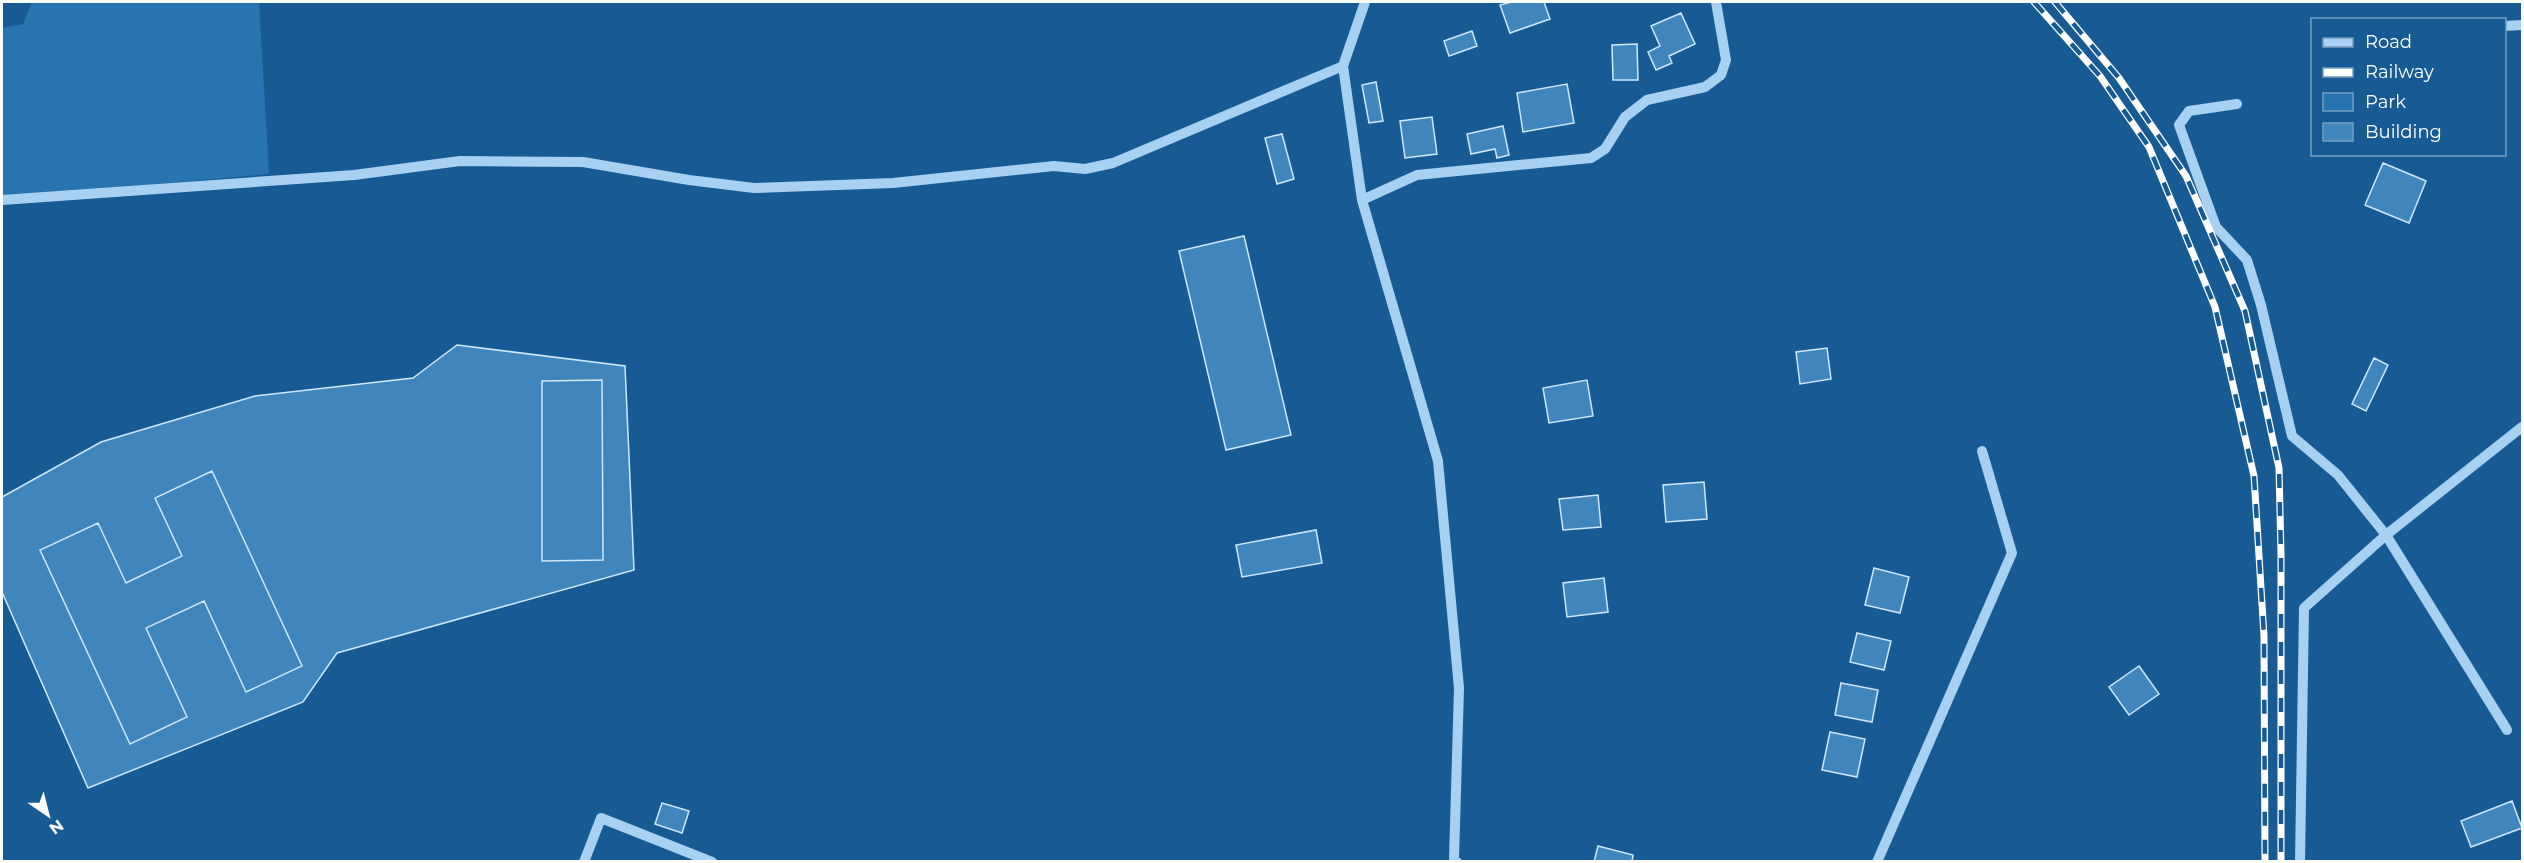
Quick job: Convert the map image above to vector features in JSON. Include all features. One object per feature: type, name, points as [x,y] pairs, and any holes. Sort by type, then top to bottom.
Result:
[{"type":"street","points":[[1365,2],[1343,66],[1362,200],[1438,461],[1459,687],[1454,859],[1457,861]]},
{"type":"street","points":[[1362,200],[1417,175],[1591,158],[1605,148],[1625,117],[1647,100],[1705,87],[1721,75],[1726,60],[1716,2]]},
{"type":"street","points":[[2506,26],[2523,25]]},
{"type":"street","points":[[2,200],[354,175],[459,162],[583,162],[689,180],[754,188],[893,183],[1054,166],[1085,169],[1113,164],[1282,94],[1343,66]]},
{"type":"street","points":[[2237,104],[2189,111],[2179,125],[2216,227],[2247,260],[2261,305],[2292,436],[2338,475],[2386,534],[2507,730]]},
{"type":"street","points":[[2300,861],[2304,608],[2386,534],[2523,427]]},
{"type":"street","points":[[1877,861],[2012,553],[1982,451]]},
{"type":"street","points":[[584,861],[601,818],[712,861]]},
{"type":"green space","points":[[32,2],[259,2],[269,174],[2,198],[2,28],[23,24]]},
{"type":"building","points":[[1511,2],[1544,2],[1550,19],[1510,33],[1500,5]]},
{"type":"building","points":[[1681,13],[1695,44],[1669,56],[1672,63],[1656,70],[1648,52],[1660,46],[1651,26]]},
{"type":"building","points":[[1472,31],[1477,46],[1449,56],[1444,41]]},
{"type":"building","points":[[1637,44],[1638,80],[1613,80],[1612,45]]},
{"type":"building","points":[[1376,82],[1383,121],[1369,123],[1362,85]]},
{"type":"building","points":[[1567,84],[1574,123],[1523,132],[1517,93]]},
{"type":"building","points":[[1432,117],[1437,154],[1405,158],[1400,121]]},
{"type":"building","points":[[1503,126],[1509,155],[1497,158],[1495,149],[1471,154],[1467,134]]},
{"type":"building","points":[[1282,134],[1294,179],[1277,184],[1265,138]]},
{"type":"building","points":[[2383,163],[2426,181],[2409,223],[2365,205]]},
{"type":"building","points":[[1244,236],[1291,435],[1226,450],[1179,251]]},
{"type":"building","points":[[457,345],[625,366],[634,570],[337,653],[303,702],[88,788],[2,592],[2,497],[101,442],[255,396],[413,378]]},
{"type":"building","points":[[1827,348],[1831,379],[1800,384],[1796,352]]},
{"type":"building","points":[[2374,358],[2388,365],[2366,411],[2352,404]]},
{"type":"building","points":[[602,380],[603,560],[542,561],[542,381]]},
{"type":"building","points":[[1587,380],[1593,416],[1549,423],[1543,388]]},
{"type":"building","points":[[212,471],[302,666],[246,692],[204,601],[146,628],[187,717],[130,744],[40,550],[98,523],[126,583],[182,556],[155,498]]},
{"type":"building","points":[[1704,482],[1707,519],[1666,522],[1663,485]]},
{"type":"building","points":[[1598,495],[1601,527],[1563,530],[1559,499]]},
{"type":"building","points":[[1316,530],[1322,563],[1242,577],[1236,545]]},
{"type":"building","points":[[1874,568],[1909,577],[1900,613],[1865,605]]},
{"type":"building","points":[[1604,578],[1608,612],[1567,617],[1563,583]]},
{"type":"building","points":[[1857,633],[1891,641],[1884,670],[1850,662]]},
{"type":"building","points":[[2139,666],[2159,694],[2129,715],[2109,687]]},
{"type":"building","points":[[1841,683],[1878,690],[1872,722],[1835,715]]},
{"type":"building","points":[[1830,732],[1865,739],[1857,777],[1822,770]]},
{"type":"building","points":[[2512,801],[2522,828],[2471,847],[2461,821]]},
{"type":"building","points":[[662,803],[689,811],[682,833],[655,824]]},
{"type":"building","points":[[1598,846],[1633,855],[1632,862],[1594,862]]},
{"type":"railway","points":[[2034,2],[2100,76],[2149,147],[2215,307],[2254,476],[2264,636],[2265,862]]},
{"type":"railway","points":[[2055,2],[2119,78],[2186,176],[2245,311],[2279,468],[2281,862]]}]
